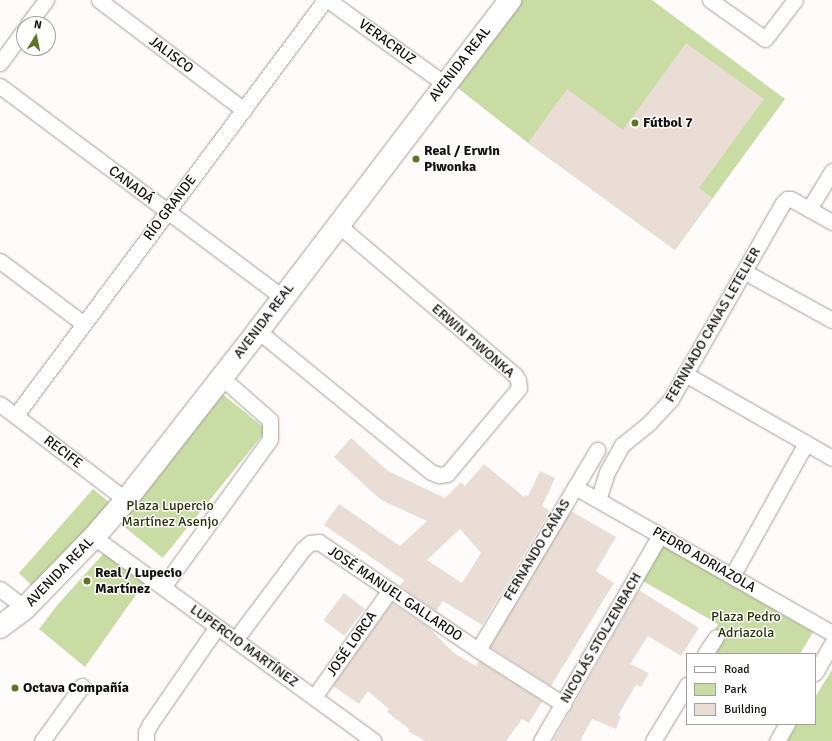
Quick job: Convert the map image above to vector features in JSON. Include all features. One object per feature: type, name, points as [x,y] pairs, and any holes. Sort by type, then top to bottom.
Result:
[{"type":"main road","name":"AVENIDA REAL","points":[[0,626],[25,608],[94,537],[126,500],[258,331],[337,224],[510,0]]},
{"type":"street","points":[[34,16],[46,0]]},
{"type":"street","name":"JALISCO","points":[[99,0],[244,110]]},
{"type":"street","name":"RÍO GRANDE","points":[[16,415],[167,211],[244,110],[324,0]]},
{"type":"street","name":"VERACRUZ","points":[[328,0],[445,84]]},
{"type":"street","points":[[712,1],[765,39],[795,0]]},
{"type":"street","points":[[0,63],[16,41]]},
{"type":"street","name":"CANADÁ","points":[[0,86],[282,297]]},
{"type":"street","points":[[832,171],[809,209],[832,222]]},
{"type":"street","name":"FERNNADO CANAS LETELIER","points":[[598,500],[607,472],[622,445],[660,412],[671,399],[745,272],[783,203],[786,199],[791,199],[809,209]]},
{"type":"street","name":"ERWIN PIWONKA","points":[[258,331],[431,472],[439,475],[447,474],[519,388],[518,380],[515,375],[337,224]]},
{"type":"street","points":[[0,261],[84,324]]},
{"type":"street","points":[[745,272],[832,320]]},
{"type":"street","points":[[685,374],[832,458]]},
{"type":"street","points":[[163,587],[270,439],[270,420],[221,377]]},
{"type":"street","name":"RECIFE","points":[[0,404],[126,500]]},
{"type":"street","points":[[732,576],[806,443]]},
{"type":"street","name":"FERNANDO CAÑAS","points":[[478,650],[597,450]]},
{"type":"street","name":"PEDRO ADRIAZOLA","points":[[575,487],[832,633]]},
{"type":"street","name":"NICOLÁS STOLZENBACH","points":[[541,741],[660,535]]},
{"type":"street","name":"LUPERCIO MARTÍNEZ","points":[[94,537],[374,741]]},
{"type":"street","name":"JOSÉ MANUEL GALLARDO","points":[[235,640],[303,549],[310,543],[319,542],[478,650],[562,704]]},
{"type":"street","points":[[0,589],[25,608]]},
{"type":"street","name":"JOSÉ LORCA","points":[[314,697],[390,590]]},
{"type":"street","points":[[146,741],[146,732],[150,724],[217,627]]},
{"type":"street","points":[[706,653],[716,637]]},
{"type":"street","points":[[816,671],[832,643]]},
{"type":"street","points":[[42,741],[82,686]]},
{"type":"street","points":[[654,741],[686,687]]},
{"type":"street","points":[[777,741],[786,725]]},
{"type":"green space","name":"Fútbol 7","points":[[520,0],[652,0],[785,99],[675,250],[528,143],[454,85]]},
{"type":"green space","name":"Plaza Lupercio Martínez Asenjo","points":[[220,392],[267,430],[163,558],[116,520]]},
{"type":"green space","points":[[93,489],[114,506],[35,589],[19,573]]},
{"type":"green space","name":"Plaza Pedro Adriazola","points":[[662,545],[813,632],[801,653],[702,653],[718,624],[641,580]]},
{"type":"green space","points":[[104,553],[145,582],[85,667],[39,629],[59,603]]},
{"type":"green space","points":[[832,670],[832,741],[787,741],[796,725],[816,725],[816,695]]},
{"type":"building","points":[[686,43],[764,99],[699,188],[712,198],[675,250],[528,143],[567,89],[623,130]]},
{"type":"building","points":[[351,438],[388,471],[445,498],[461,482],[465,486],[484,464],[524,497],[525,495],[528,496],[540,471],[555,478],[542,506],[550,511],[482,625],[443,601],[436,611],[400,586],[404,580],[324,525],[339,504],[400,546],[427,521],[381,500],[334,457]],"holes":[[[460,529],[481,553],[462,583],[427,560]]]},
{"type":"building","points":[[571,511],[616,537],[596,571],[614,583],[551,686],[490,647]]},
{"type":"building","points":[[639,590],[699,628],[681,656],[648,636],[630,664],[649,673],[641,687],[636,685],[618,715],[621,716],[616,729],[592,719],[580,741],[553,741]]},
{"type":"building","points":[[344,593],[365,609],[344,636],[324,620]]},
{"type":"building","points":[[392,603],[428,627],[454,653],[476,666],[479,661],[542,701],[529,723],[522,719],[506,741],[425,741],[408,731],[409,729],[387,712],[389,709],[368,691],[359,704],[333,686]]},
{"type":"place","name":"Fútbol 7","points":[[635,123]]},
{"type":"place","name":"Real / Erwin Piwonka","points":[[416,159]]},
{"type":"place","name":"Real / Lupecio Martínez","points":[[87,581]]},
{"type":"place","name":"Octava Compañía","points":[[15,688]]}]
